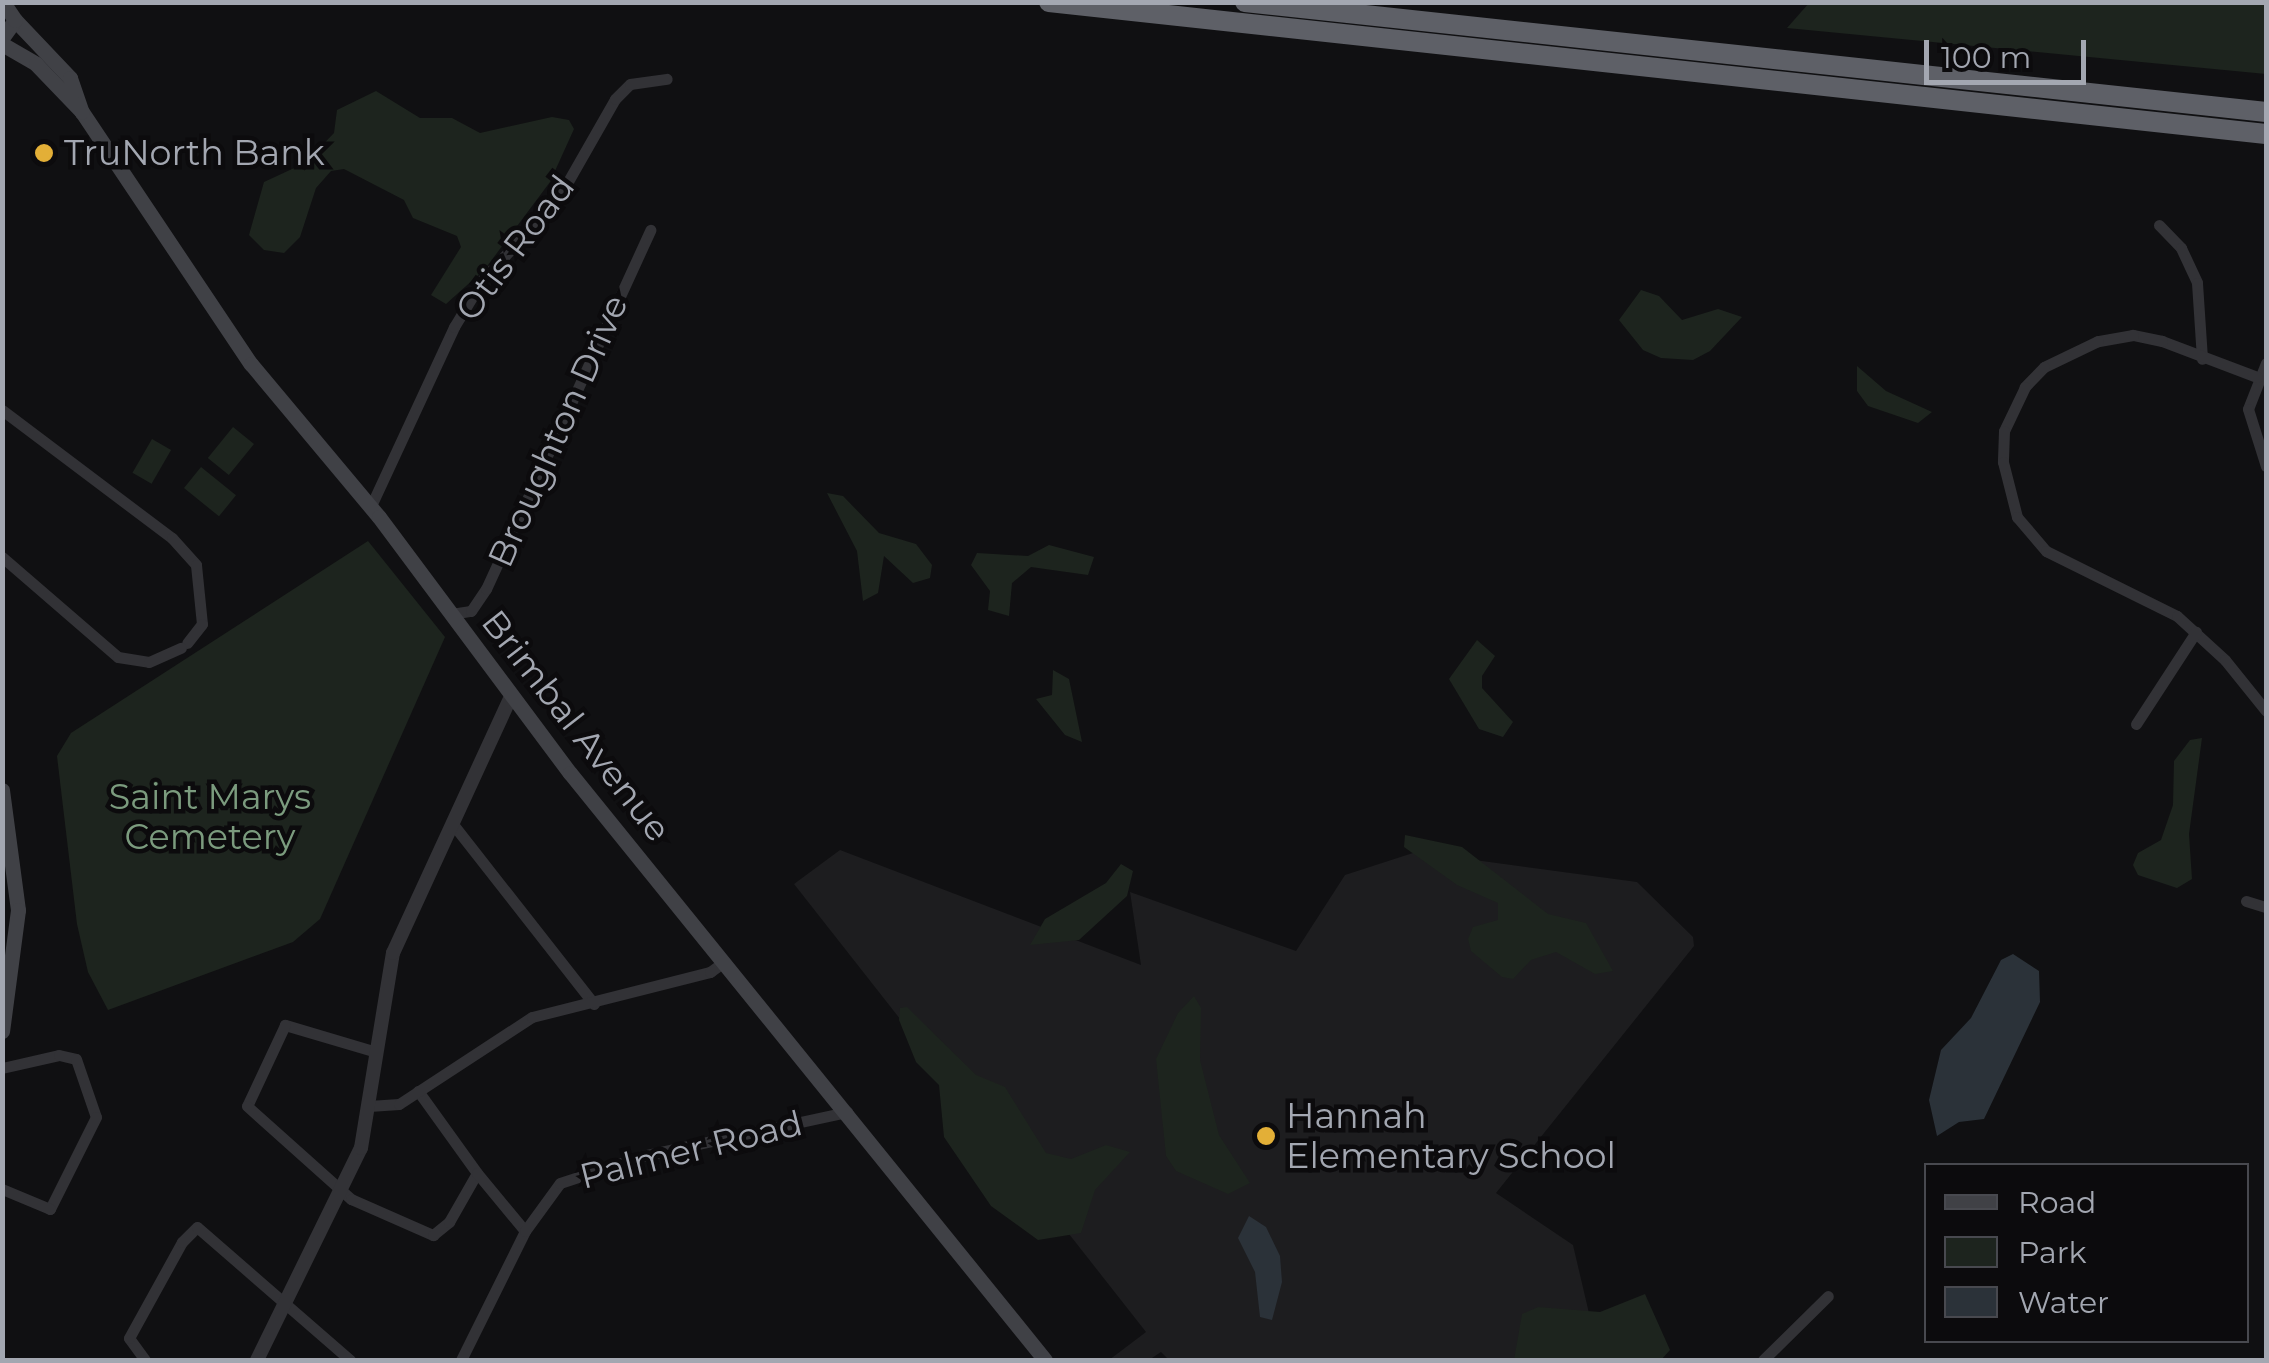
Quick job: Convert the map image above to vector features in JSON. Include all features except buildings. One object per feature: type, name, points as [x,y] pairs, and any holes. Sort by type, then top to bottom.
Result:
[{"type":"highway","points":[[1049,2],[2266,134]]},
{"type":"highway","points":[[1245,2],[2266,112]]},
{"type":"main road","points":[[3,2],[70,78],[82,112]]},
{"type":"main road","points":[[15,20],[2,41],[36,64],[82,112]]},
{"type":"main road","name":"Brimbal Avenue","points":[[82,112],[251,364],[370,508],[510,696],[1045,1360]]},
{"type":"main road","points":[[2,790],[18,910],[2,1031]]},
{"type":"street","name":"Otis Road","points":[[370,508],[454,328],[483,279],[558,200],[615,99],[630,84],[667,78]]},
{"type":"street","points":[[2159,225],[2181,248],[2197,283],[2202,359]]},
{"type":"street","name":"Broughton Drive","points":[[451,614],[471,611],[486,588],[650,230]]},
{"type":"street","points":[[2256,377],[2134,335],[2072,351],[2044,367],[2012,406],[2003,462],[2017,516],[2046,551],[2145,596],[2196,632],[2266,711]]},
{"type":"street","points":[[2266,363],[2256,377],[2248,409],[2266,466]]},
{"type":"street","points":[[2,410],[172,538],[196,565],[202,624],[184,646],[149,662],[118,656],[2,557]]},
{"type":"street","points":[[2136,724],[2196,632]]},
{"type":"street","points":[[256,1360],[364,1139],[373,1051],[392,953],[510,696]]},
{"type":"street","points":[[452,824],[594,1004]]},
{"type":"street","points":[[2246,901],[2266,907]]},
{"type":"street","points":[[370,1106],[394,1106],[532,1018],[710,972],[724,962]]},
{"type":"street","points":[[373,1051],[288,1024],[278,1032],[247,1097],[254,1117],[341,1191],[388,1220],[433,1235],[449,1222],[476,1173]]},
{"type":"street","points":[[2,1068],[68,1055],[84,1070],[96,1117],[50,1209],[2,1188]]},
{"type":"street","points":[[418,1092],[476,1173],[525,1231]]},
{"type":"street","name":"Palmer Road","points":[[461,1360],[545,1198],[572,1178],[642,1156],[847,1112]]},
{"type":"street","points":[[145,1360],[129,1338],[182,1242],[197,1227],[350,1360]]},
{"type":"street","points":[[1763,1360],[1828,1296]]},
{"type":"shaded area","name":"Hannah Elementary School","points":[[840,850],[1141,965],[1130,892],[1296,951],[1345,875],[1416,852],[1637,882],[1693,937],[1694,946],[1496,1193],[1573,1245],[1600,1360],[1169,1360],[1161,1352],[1149,1360],[1109,1360],[1146,1332],[794,884]]},
{"type":"green space","points":[[1809,3],[2266,3],[2266,74],[1787,28]]},
{"type":"green space","points":[[376,91],[420,118],[452,118],[480,133],[552,117],[569,120],[574,129],[550,182],[485,269],[446,304],[431,295],[461,247],[457,236],[413,218],[404,200],[344,169],[331,171],[316,188],[300,237],[284,253],[264,250],[249,235],[264,182],[305,163],[334,133],[337,110]]},
{"type":"green space","points":[[1641,290],[1659,296],[1682,320],[1718,309],[1742,317],[1710,351],[1693,360],[1661,358],[1643,350],[1619,320]]},
{"type":"green space","points":[[1857,366],[1886,391],[1932,412],[1918,423],[1868,406],[1857,391]]},
{"type":"green space","points":[[233,427],[254,444],[229,475],[208,458]]},
{"type":"green space","points":[[152,439],[171,450],[152,484],[132,473]]},
{"type":"green space","points":[[201,467],[236,495],[219,516],[184,488]]},
{"type":"green space","points":[[827,493],[843,496],[879,533],[916,544],[932,565],[930,578],[913,583],[884,556],[878,593],[863,601],[857,551]]},
{"type":"green space","name":"Saint Marys Cemetery","points":[[368,541],[445,637],[320,919],[293,942],[108,1010],[88,972],[77,924],[57,756],[71,733]]},
{"type":"green space","points":[[1049,545],[1094,557],[1088,575],[1031,567],[1012,583],[1009,616],[988,610],[990,591],[971,565],[977,553],[1028,556]]},
{"type":"green space","points":[[1477,640],[1495,656],[1482,676],[1482,688],[1513,722],[1503,737],[1479,729],[1449,679]]},
{"type":"green space","points":[[1053,670],[1069,679],[1082,742],[1065,735],[1036,699],[1052,695]]},
{"type":"green space","points":[[2202,738],[2189,834],[2192,879],[2177,888],[2138,875],[2133,865],[2138,853],[2161,840],[2173,805],[2174,761],[2190,740]]},
{"type":"green space","points":[[1405,835],[1462,847],[1548,914],[1586,923],[1613,971],[1595,974],[1556,952],[1531,960],[1513,979],[1502,977],[1471,951],[1468,939],[1473,927],[1498,920],[1498,903],[1457,885],[1404,847]]},
{"type":"green space","points":[[1121,864],[1133,871],[1127,896],[1079,940],[1030,945],[1045,919],[1106,883]]},
{"type":"green space","points":[[1194,996],[1201,1008],[1200,1060],[1219,1135],[1250,1183],[1228,1194],[1176,1171],[1166,1156],[1156,1059],[1178,1013]]},
{"type":"green space","points":[[907,1007],[976,1075],[1005,1087],[1046,1153],[1071,1159],[1106,1145],[1130,1152],[1095,1190],[1081,1233],[1038,1240],[991,1206],[944,1137],[939,1085],[916,1062],[899,1020],[900,1008]]},
{"type":"green space","points":[[1645,1294],[1670,1350],[1661,1360],[1514,1360],[1522,1314],[1538,1307],[1600,1312]]},
{"type":"water","points":[[2013,954],[2039,971],[2040,1002],[1984,1119],[1959,1122],[1937,1136],[1929,1100],[1941,1050],[1971,1018],[2001,960]]},
{"type":"water","points":[[1249,1216],[1266,1227],[1280,1256],[1282,1282],[1272,1320],[1260,1317],[1255,1272],[1238,1238]]},
{"type":"place","name":"TruNorth Bank","points":[[44,153]]},
{"type":"place","name":"Hannah Elementary School","points":[[1266,1136]]}]
